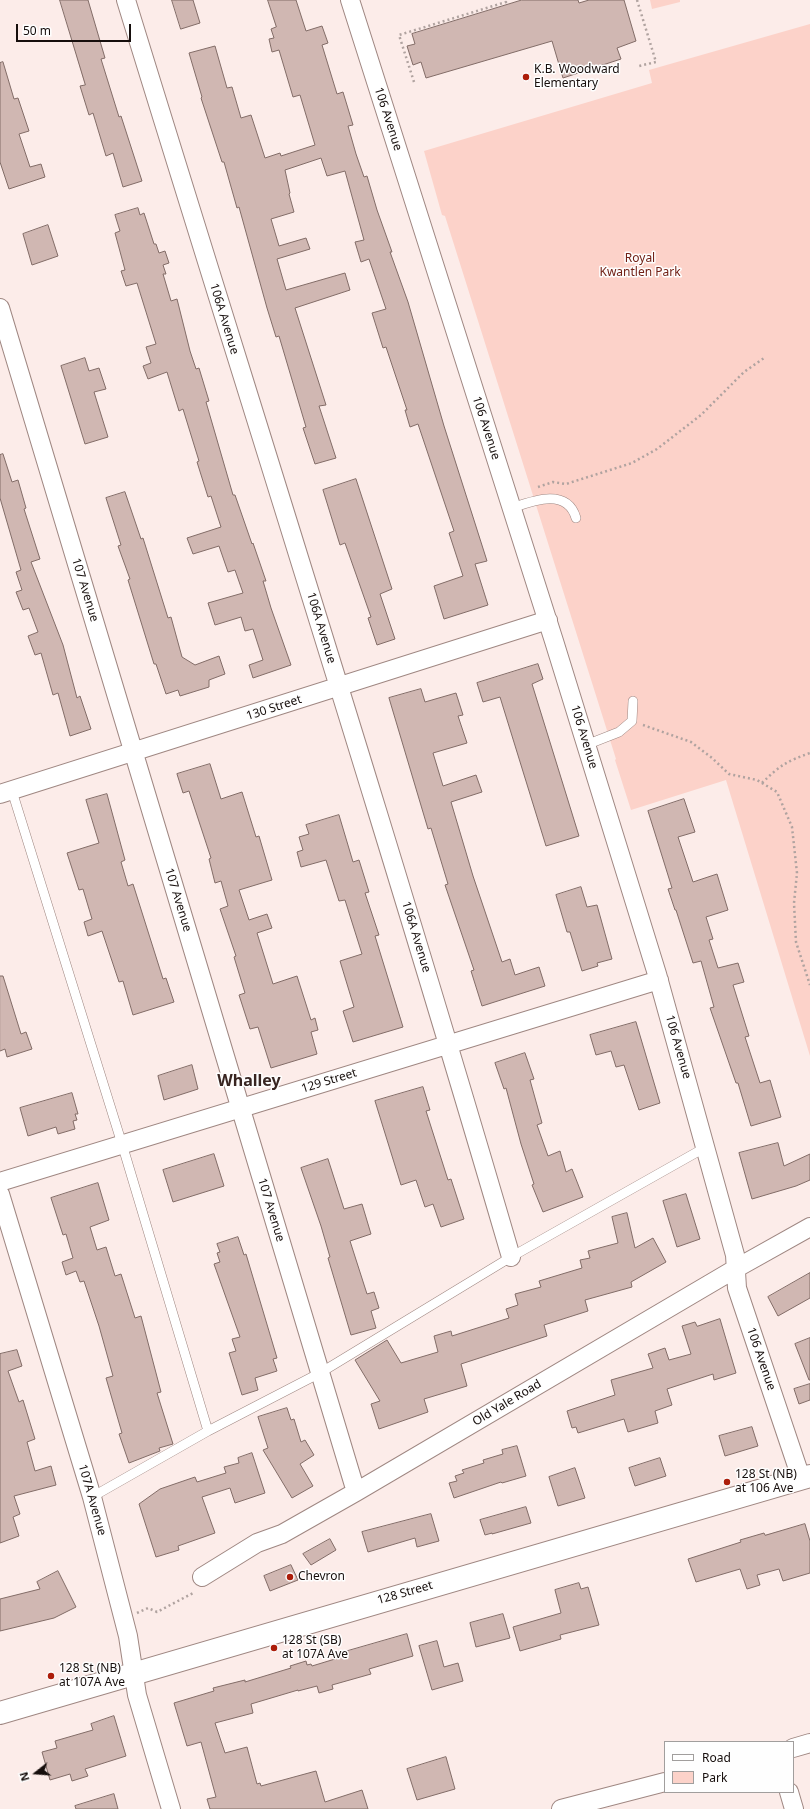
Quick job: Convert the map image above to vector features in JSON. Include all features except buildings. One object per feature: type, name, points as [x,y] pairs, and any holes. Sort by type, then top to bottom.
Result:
[{"type":"main road","name":"128 Street","points":[[0,1713],[806,1477]]},
{"type":"street","name":"106A Avenue","points":[[126,0],[340,687],[449,1045],[511,1257]]},
{"type":"street","name":"106 Avenue","points":[[350,0],[548,620],[659,980],[735,1255],[737,1288],[806,1477]]},
{"type":"street","name":"107 Avenue","points":[[0,308],[356,1492]]},
{"type":"street","name":"130 Street","points":[[6,792],[548,620]]},
{"type":"street","name":"129 Street","points":[[0,1182],[659,980]]},
{"type":"street","name":"107A Avenue","points":[[0,1194],[92,1497],[128,1636],[137,1695],[171,1809]]},
{"type":"street","name":"Old Yale Road","points":[[199,1584],[257,1543],[282,1534],[356,1492],[735,1269],[810,1227]]},
{"type":"street","points":[[794,1748],[810,1743]]},
{"type":"street","points":[[560,1809],[664,1782]]},
{"type":"street","points":[[789,1793],[794,1809]]},
{"type":"lane","points":[[512,508],[541,499],[553,498],[566,503],[574,511],[576,518]]},
{"type":"lane","points":[[586,745],[619,732],[632,721],[633,701]]},
{"type":"lane","points":[[6,792],[122,1144],[208,1431]]},
{"type":"lane","points":[[92,1497],[208,1431],[320,1373],[511,1257],[706,1147]]},
{"type":"path","points":[[414,82],[399,35],[506,2],[505,0]]},
{"type":"path","points":[[637,0],[656,62],[639,66]]},
{"type":"path","points":[[534,488],[553,482],[566,484],[632,463],[657,449],[701,415],[744,372],[764,358]]},
{"type":"path","points":[[642,725],[691,742],[712,758],[729,774],[762,783],[777,792],[792,827],[797,873],[794,903],[796,942],[810,985]]},
{"type":"path","points":[[762,783],[776,769],[788,761],[810,753]]},
{"type":"path","points":[[135,1614],[148,1608],[157,1612],[199,1584]]},
{"type":"green space","points":[[650,0],[680,0],[680,2],[652,9]]},
{"type":"green space","name":"Royal Kwantlen Park","points":[[810,24],[810,1056],[726,780],[631,810],[445,216],[442,215],[424,151],[652,83],[649,70]]},
{"type":"place","name":"K.B. Woodward Elementary","points":[[526,77]]},
{"type":"place","name":"128 St (NB) at 106 Ave","points":[[727,1482]]},
{"type":"place","name":"Chevron","points":[[290,1577]]},
{"type":"place","name":"128 St (SB) at 107A Ave","points":[[274,1648]]},
{"type":"place","name":"128 St (NB) at 107A Ave","points":[[51,1676]]},
{"type":"district","name":"Whalley","points":[[249,1081]]}]
